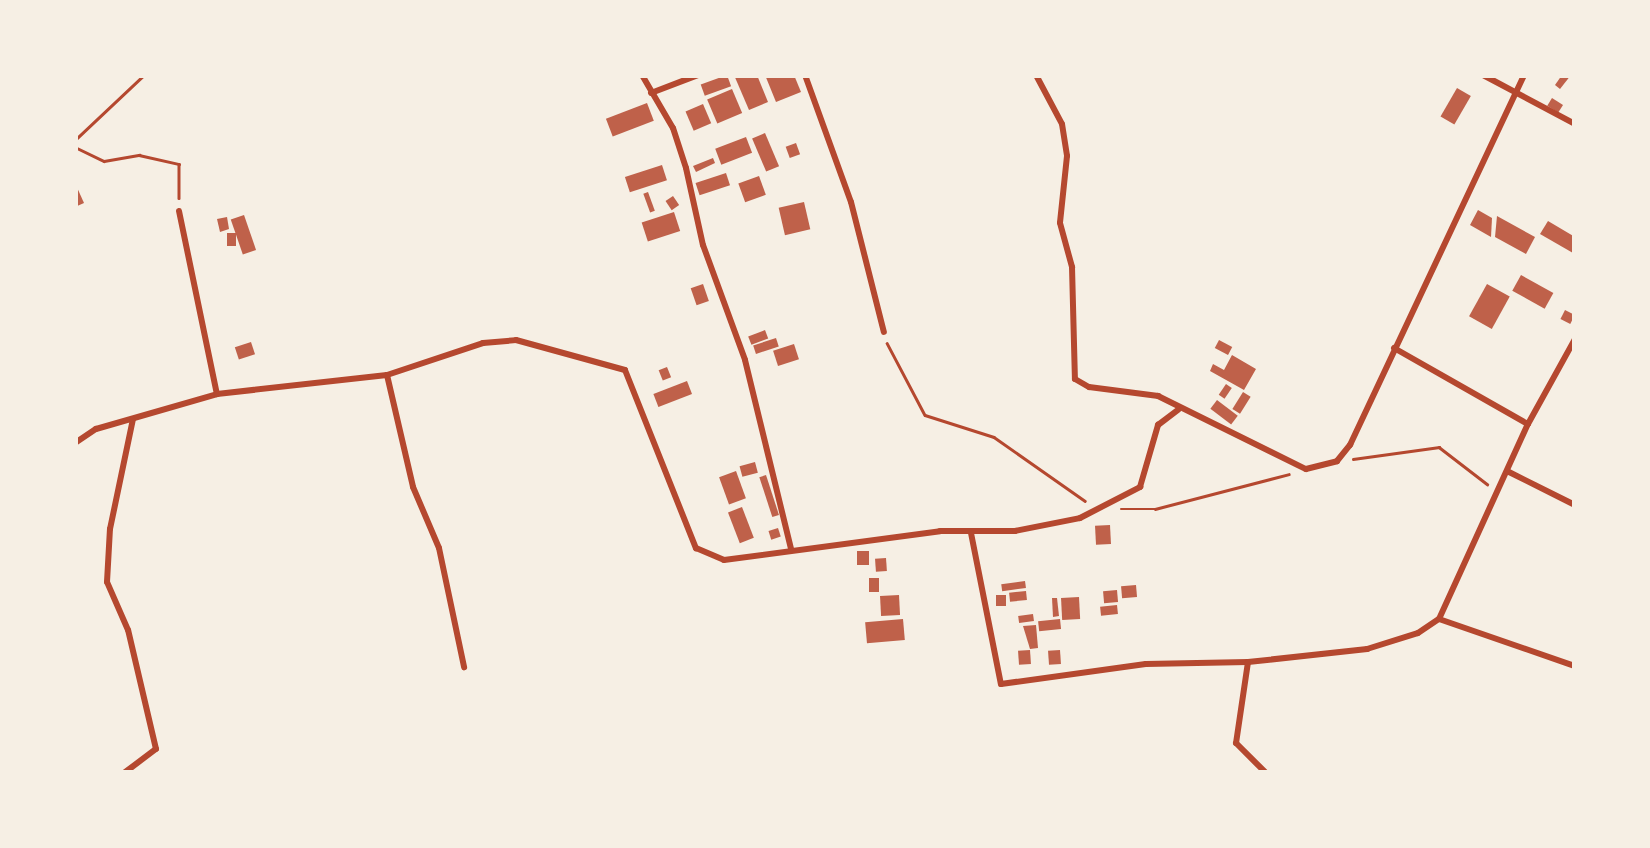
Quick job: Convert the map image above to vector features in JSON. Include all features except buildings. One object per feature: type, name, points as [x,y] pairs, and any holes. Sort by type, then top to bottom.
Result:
[{"type":"street","points":[[642,75],[673,128],[704,245],[746,360],[792,548]]},
{"type":"street","points":[[651,92],[698,75]]},
{"type":"street","points":[[805,75],[852,202],[884,332]]},
{"type":"street","points":[[1036,75],[1062,124],[1068,156],[1060,223],[1072,267],[1075,379],[1089,387],[1158,396],[1178,410],[1306,469],[1337,461],[1524,75]]},
{"type":"street","points":[[1483,75],[1575,124]]},
{"type":"street","points":[[179,211],[217,394]]},
{"type":"street","points":[[75,442],[217,394],[387,375],[483,342],[516,340],[600,358],[626,370],[696,548],[724,560],[792,548],[971,532],[1015,532],[1103,510],[1140,487],[1158,425],[1178,410]]},
{"type":"street","points":[[1439,619],[1528,424],[1575,340]]},
{"type":"street","points":[[1394,348],[1528,424]]},
{"type":"street","points":[[387,375],[413,487],[439,548],[464,668]]},
{"type":"street","points":[[124,773],[156,750],[128,630],[107,582],[110,528],[133,420]]},
{"type":"street","points":[[1507,472],[1575,506]]},
{"type":"street","points":[[971,532],[1001,684],[1146,664],[1248,662],[1367,649],[1439,619],[1575,666]]},
{"type":"street","points":[[1248,662],[1236,743],[1266,773]]},
{"type":"path","points":[[75,140],[144,75]]},
{"type":"path","points":[[75,147],[104,161],[139,156],[179,164],[179,211]]},
{"type":"path","points":[[884,332],[893,363],[925,415],[994,437],[1103,510],[1155,509],[1306,469]]},
{"type":"path","points":[[1337,461],[1439,448],[1499,493]]}]
